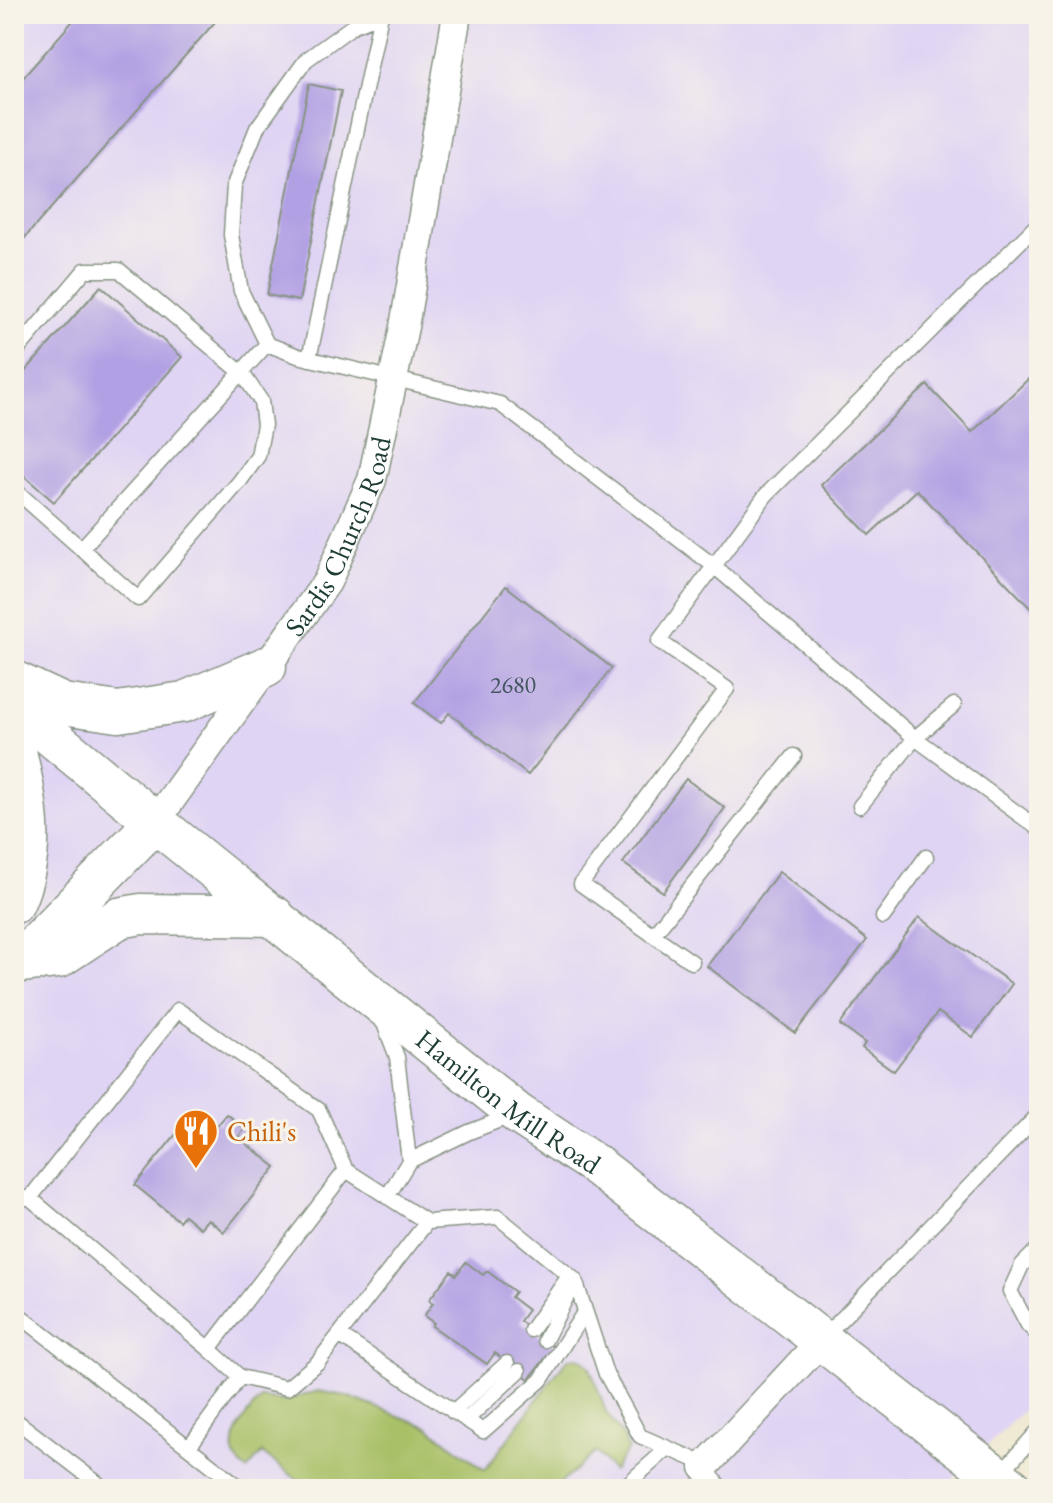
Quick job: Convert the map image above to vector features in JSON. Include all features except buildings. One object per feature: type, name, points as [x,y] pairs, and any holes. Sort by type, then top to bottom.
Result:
[{"type":"main road","points":[[14,681],[63,704],[118,712],[184,702],[266,667]]},
{"type":"main road","name":"Hamilton Mill Road","points":[[14,702],[155,822],[518,1114],[597,1166],[1006,1483]]},
{"type":"main road","points":[[14,742],[28,804],[29,851],[14,903]]},
{"type":"main road","name":"Sardis Church Road","points":[[14,961],[35,945],[155,822]]},
{"type":"main road","points":[[14,961],[58,958],[119,918],[141,914],[274,916]]},
{"type":"street","name":"Sardis Church Road","points":[[155,822],[327,582],[372,480],[394,378],[451,15]]},
{"type":"street","points":[[713,1478],[821,1341]]},
{"type":"lane","points":[[382,14],[354,25],[306,60],[257,128],[234,185],[231,235],[241,291],[267,344],[309,359],[500,404],[714,566],[915,738],[1039,829]]},
{"type":"lane","points":[[309,359],[382,14]]},
{"type":"lane","points":[[692,962],[581,884],[727,689],[659,641],[766,495],[1039,223]]},
{"type":"lane","points":[[14,354],[85,270],[119,270],[242,373],[261,401],[264,425],[258,456],[240,481],[138,599],[14,489]]},
{"type":"lane","points":[[81,549],[267,344]]},
{"type":"lane","points":[[860,806],[915,738],[954,705]]},
{"type":"lane","points":[[653,935],[794,756]]},
{"type":"lane","points":[[883,917],[926,857]]},
{"type":"lane","points":[[375,998],[397,1057],[409,1161]]},
{"type":"lane","points":[[30,1198],[178,1010],[319,1110],[346,1170],[427,1222],[498,1217],[572,1278],[606,1374],[640,1436],[700,1462],[713,1478]]},
{"type":"lane","points":[[387,1197],[409,1161],[469,1132],[518,1114]]},
{"type":"lane","points":[[821,1341],[1039,1114]]},
{"type":"lane","points":[[209,1349],[346,1170]]},
{"type":"lane","points":[[14,1198],[30,1198],[240,1377],[287,1388],[318,1362],[427,1222]]},
{"type":"lane","points":[[1039,1248],[1022,1265],[1010,1291],[1028,1325],[1039,1336]]},
{"type":"lane","points":[[531,1330],[572,1278]]},
{"type":"lane","points":[[545,1340],[572,1278]]},
{"type":"lane","points":[[14,1311],[242,1489]]},
{"type":"lane","points":[[339,1335],[483,1431],[541,1380],[585,1311]]},
{"type":"lane","points":[[453,1412],[513,1367],[466,1420]]},
{"type":"lane","points":[[189,1447],[240,1377]]},
{"type":"lane","points":[[14,1419],[105,1489]]},
{"type":"lane","points":[[1006,1483],[1039,1430]]},
{"type":"lane","points":[[622,1489],[640,1483],[668,1448]]},
{"type":"path","points":[[14,1482],[23,1489]]},
{"type":"shaded area","points":[[14,14],[1039,14],[1039,1395],[943,1489],[14,1489]]},
{"type":"green space","points":[[577,1357],[590,1368],[606,1412],[628,1449],[613,1471],[596,1452],[554,1489],[310,1489],[262,1453],[247,1470],[234,1453],[236,1433],[241,1423],[262,1398],[283,1401],[318,1391],[346,1396],[428,1427],[485,1470],[564,1363]]},
{"type":"place","name":"Chili's","points":[[196,1170]]}]
